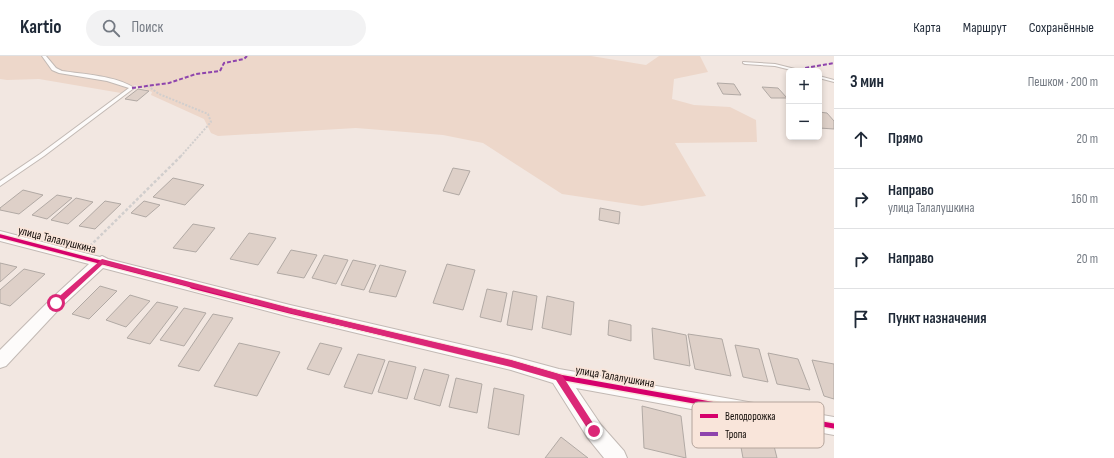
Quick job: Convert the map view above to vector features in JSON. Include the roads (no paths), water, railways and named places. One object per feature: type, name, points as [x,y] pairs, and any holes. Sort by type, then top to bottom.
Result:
[{"type":"street","name":"улица Талалушкина","points":[[0,236],[102,261],[290,311],[511,363],[559,377],[699,402]]},
{"type":"street","points":[[0,361],[56,303],[102,261]]},
{"type":"street","points":[[559,377],[594,431],[617,458]]},
{"type":"street","name":"улица Талалушкина","points":[[824,424],[834,426]]},
{"type":"lane","points":[[0,184],[42,155],[132,88],[108,80],[61,72],[54,69],[44,56]]},
{"type":"lane","points":[[745,64],[775,65],[788,68]]},
{"type":"lane","points":[[822,77],[834,81]]}]
